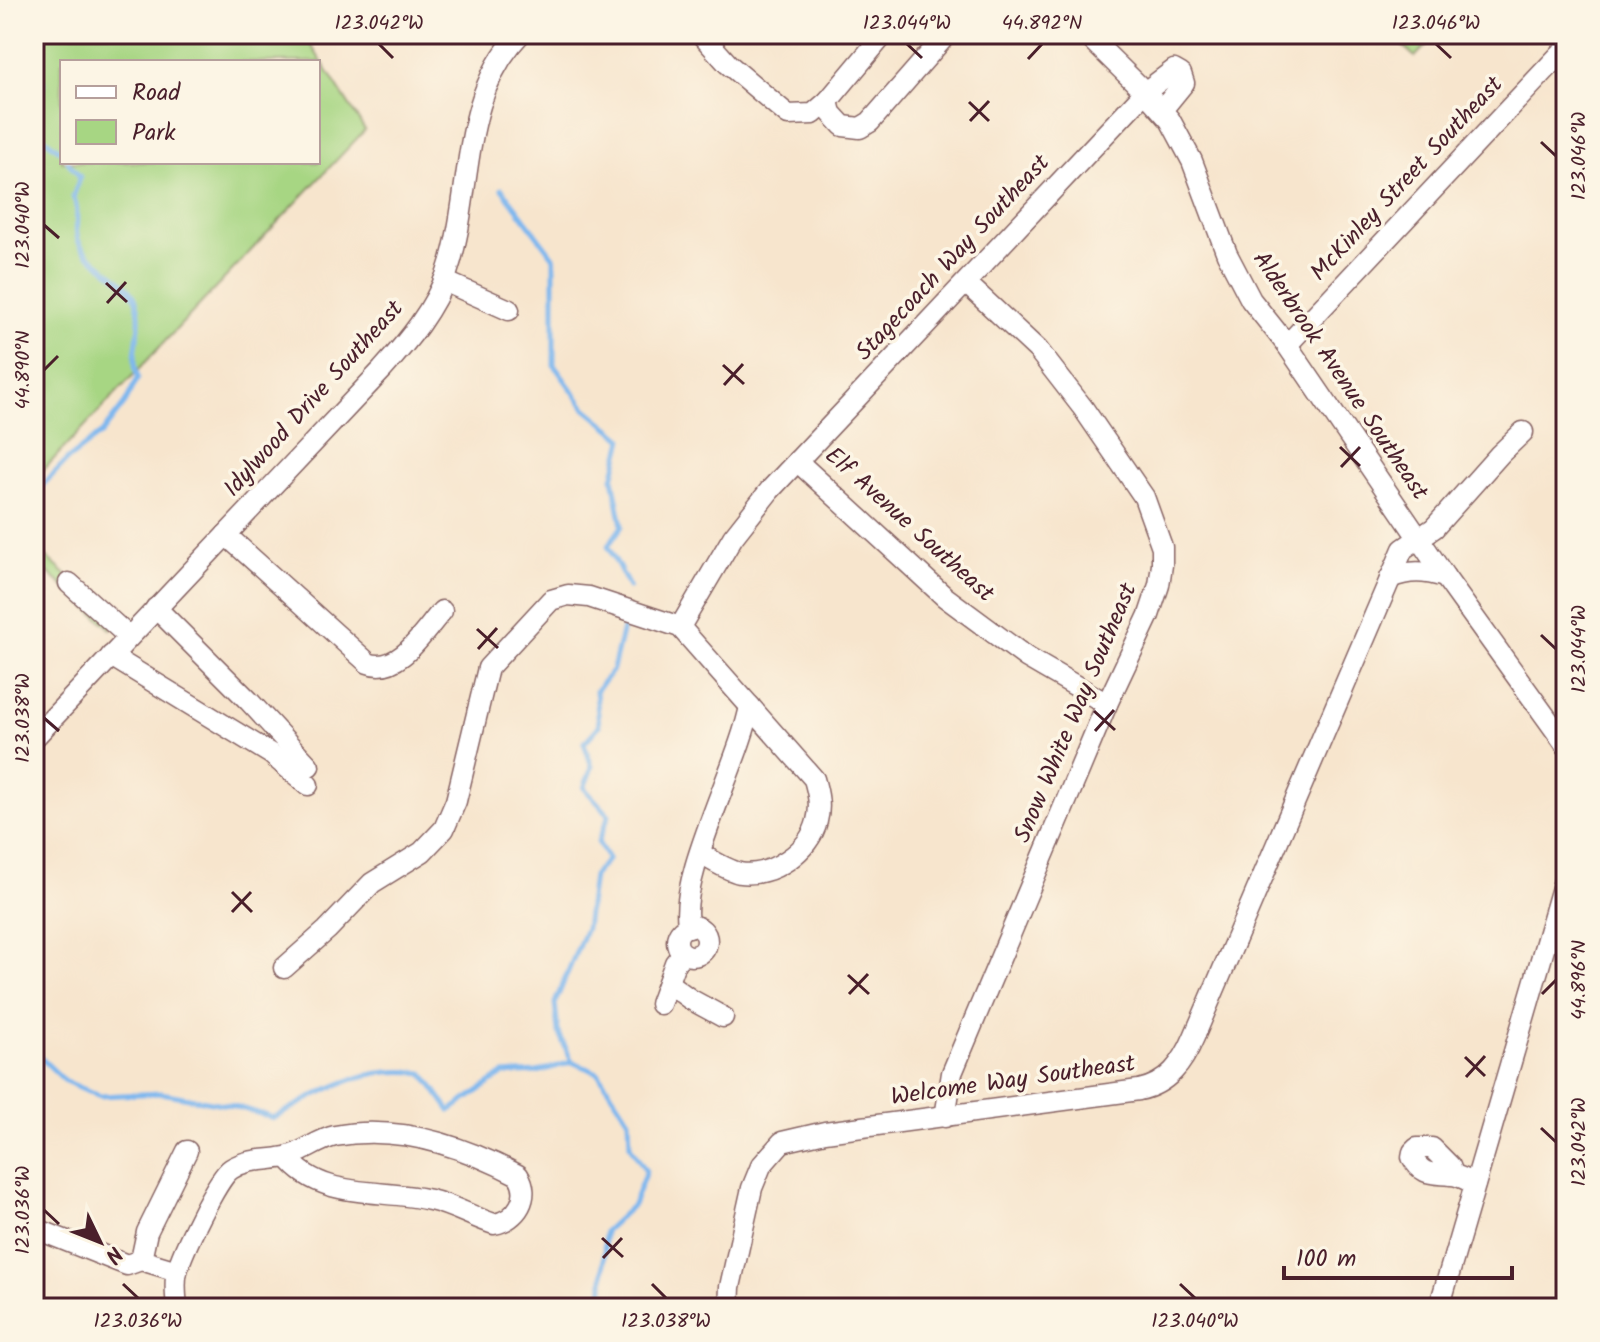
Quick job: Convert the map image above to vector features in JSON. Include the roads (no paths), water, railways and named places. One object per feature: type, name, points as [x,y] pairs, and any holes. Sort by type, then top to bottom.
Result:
[{"type":"street","name":"Idylwood Drive Southeast","points":[[34,738],[398,352],[426,314],[444,281],[452,255],[483,93],[500,59],[520,34]]},
{"type":"street","points":[[710,38],[788,115],[813,114],[828,101],[884,34]]},
{"type":"street","points":[[828,101],[831,113],[843,126],[860,128],[870,122],[947,34]]},
{"type":"street","name":"Alderbrook Avenue Southeast","points":[[1086,34],[1162,110],[1182,139],[1238,277],[1251,300],[1287,345],[1445,577],[1566,745]]},
{"type":"street","name":"McKinley Street Southeast","points":[[1287,345],[1566,48]]},
{"type":"street","name":"Stagecoach Way Southeast","points":[[680,627],[745,520],[797,461],[1145,92],[1174,70],[1181,74],[1184,83],[1162,110]]},
{"type":"street","points":[[444,281],[509,310]]},
{"type":"street","name":"Snow White Way Southeast","points":[[945,1117],[952,1073],[1107,704],[1149,615],[1159,585],[1162,547],[1144,497],[1066,384],[1038,350],[966,283]]},
{"type":"street","name":"Welcome Way Southeast","points":[[729,1308],[730,1287],[752,1188],[761,1166],[782,1142],[825,1132],[1152,1088],[1177,1068],[1190,1046],[1403,549],[1434,528],[1523,432]]},
{"type":"street","name":"Elf Avenue Southeast","points":[[797,461],[945,597],[1038,664],[1107,704]]},
{"type":"street","points":[[226,535],[368,663],[378,667],[396,661],[442,611]]},
{"type":"street","points":[[1390,578],[1418,571],[1445,577]]},
{"type":"street","points":[[69,583],[129,637]]},
{"type":"street","points":[[284,968],[327,930],[372,883],[435,841],[456,801],[488,668],[551,600],[568,595],[589,597],[680,627],[814,779],[819,803],[817,823],[794,855],[767,870],[740,873],[701,854]]},
{"type":"street","points":[[111,656],[309,776],[249,701],[156,608]]},
{"type":"street","points":[[1550,721],[1566,705]]},
{"type":"street","points":[[660,1004],[683,953],[678,945],[679,936],[689,927],[685,915],[701,854],[746,727],[750,706]]},
{"type":"street","points":[[1439,1308],[1566,874]]},
{"type":"street","points":[[668,983],[723,1017]]},
{"type":"street","points":[[177,1308],[177,1271],[215,1190],[225,1174],[245,1162],[287,1157],[332,1136],[391,1134],[427,1139],[458,1148],[518,1175],[525,1192],[513,1217],[494,1224],[428,1199],[393,1193],[353,1192],[328,1186],[296,1169],[287,1157]]},
{"type":"street","points":[[141,1260],[147,1232],[187,1151]]},
{"type":"street","points":[[1453,1174],[1475,1184]]},
{"type":"street","points":[[34,1228],[127,1265],[141,1260],[177,1271]]},
{"type":"waterway","points":[[34,63],[35,74],[43,82],[34,100]]},
{"type":"waterway","points":[[34,135],[44,138],[60,150]]},
{"type":"waterway","points":[[34,494],[68,459],[102,433],[125,403],[138,378],[135,359],[139,318],[135,298],[123,283],[93,259],[78,240],[77,209],[73,197],[80,177],[70,164]]},
{"type":"waterway","points":[[502,189],[554,258],[554,365],[585,408],[623,439],[613,478],[622,526],[608,546],[629,587]]},
{"type":"waterway","points":[[572,1062],[558,1031],[555,1003],[586,928],[593,876],[608,859],[598,842],[609,815],[584,788],[592,767],[584,743],[599,726],[596,691],[613,669],[623,628]]},
{"type":"waterway","points":[[34,1034],[40,1057],[65,1081],[100,1096],[161,1093],[234,1106],[274,1118],[327,1089],[362,1076],[381,1073],[423,1073],[450,1111],[503,1074],[537,1072],[572,1062],[598,1073],[629,1120],[630,1146],[646,1171],[633,1205],[605,1231],[602,1308]]}]
